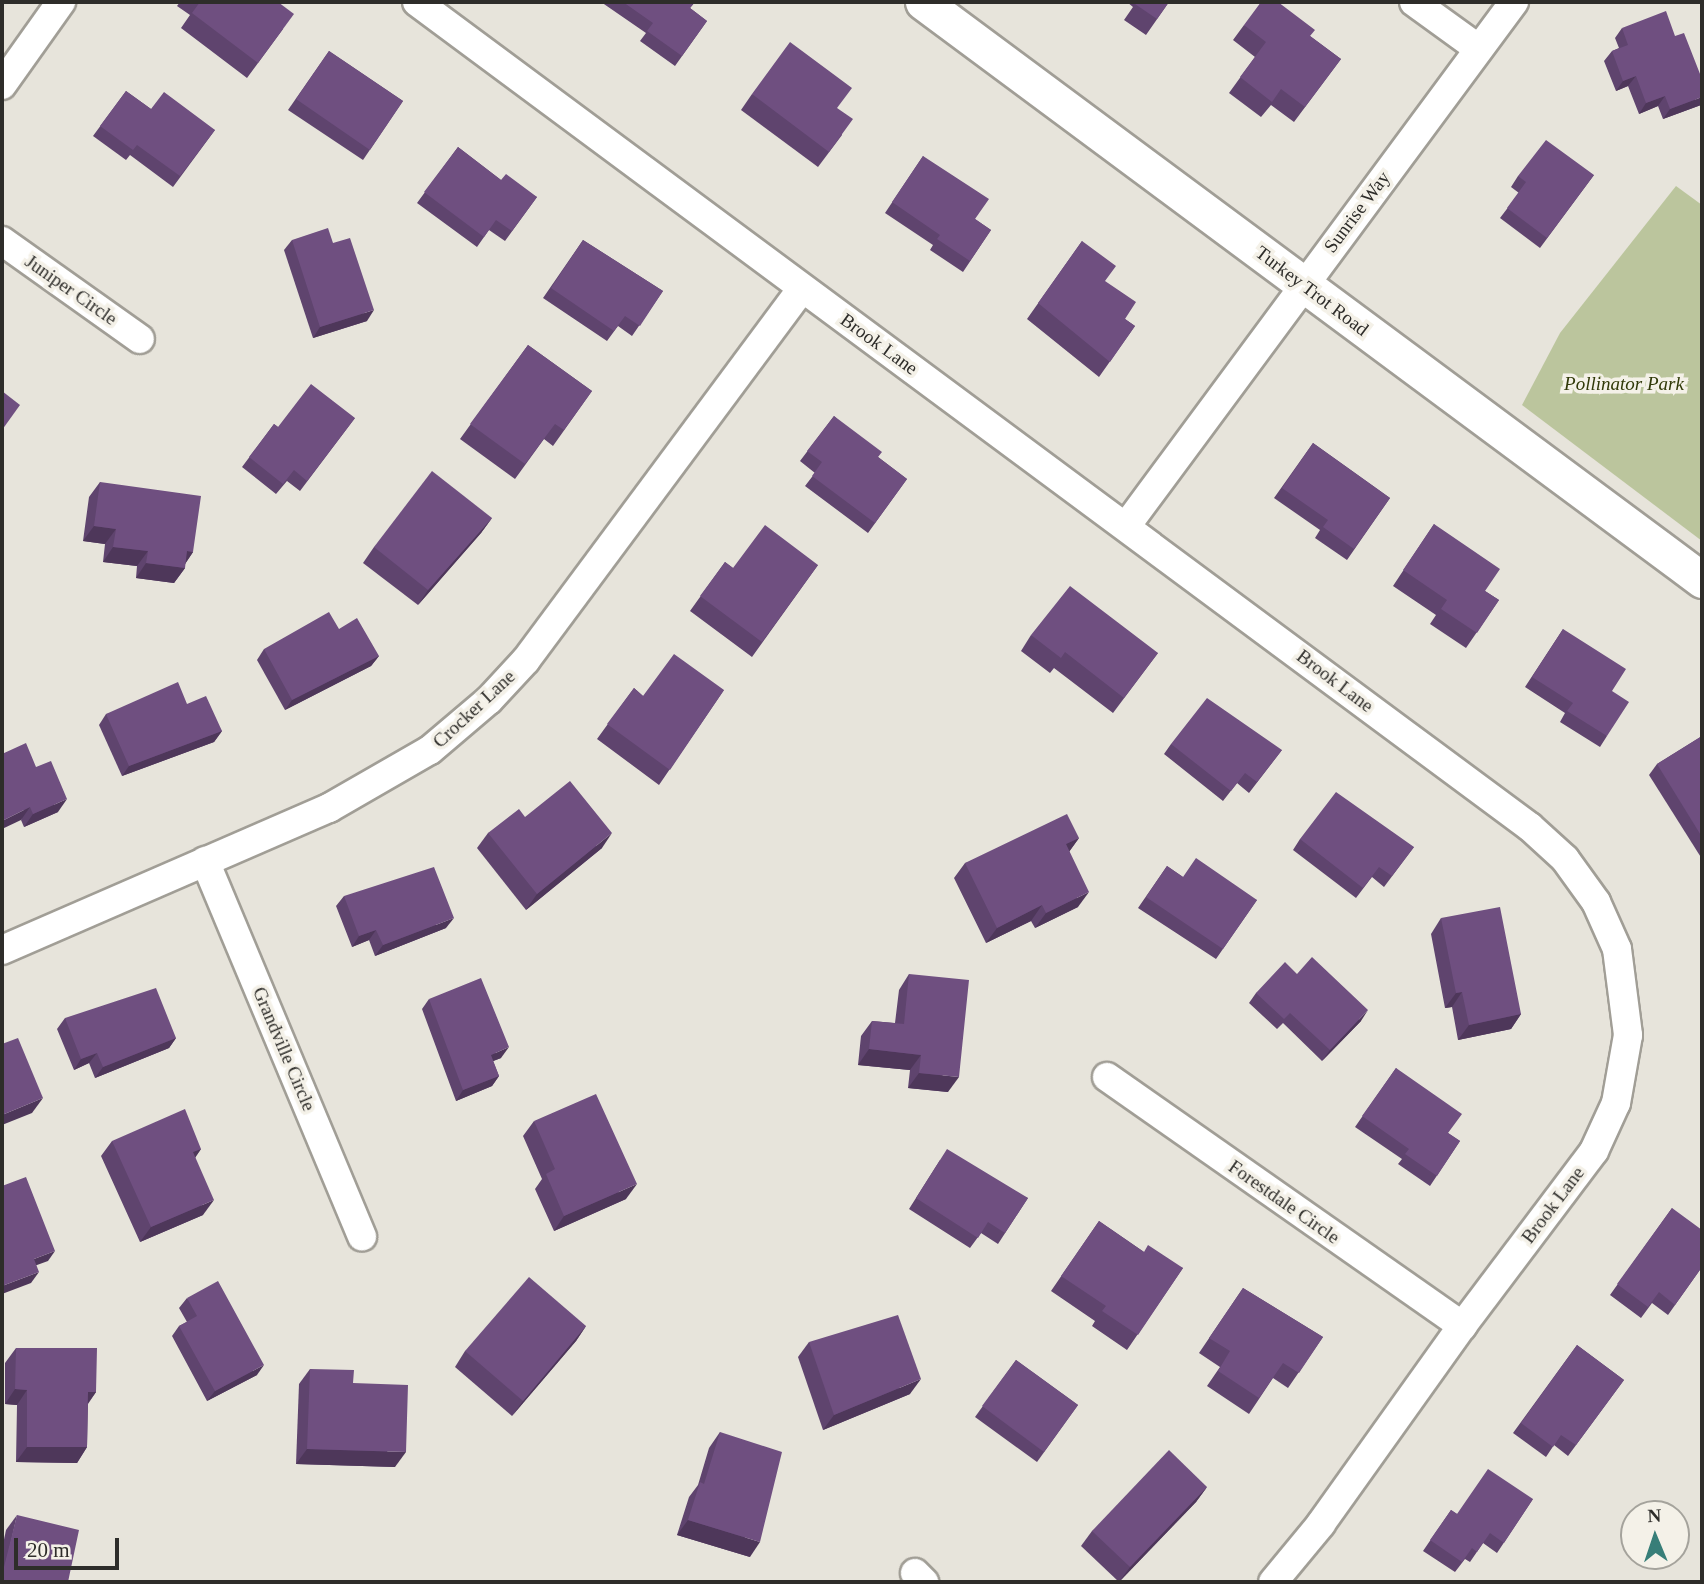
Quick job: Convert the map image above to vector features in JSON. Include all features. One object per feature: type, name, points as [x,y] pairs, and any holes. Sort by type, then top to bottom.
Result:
[{"type":"street","points":[[2,85],[61,2]]},
{"type":"street","name":"Brook Lane","points":[[417,2],[802,289],[1127,525],[1530,827],[1565,859],[1596,902],[1616,949],[1628,1035],[1616,1104],[1594,1151],[1462,1326],[1321,1524],[1273,1582]]},
{"type":"street","name":"Turkey Trot Road","points":[[923,2],[1702,580]]},
{"type":"street","points":[[1414,2],[1479,49]]},
{"type":"street","name":"Sunrise Way","points":[[1127,525],[1514,2]]},
{"type":"street","name":"Juniper Circle","points":[[2,241],[140,339]]},
{"type":"street","name":"Crocker Lane","points":[[2,950],[329,808],[397,772],[489,700],[527,660],[802,289]]},
{"type":"street","name":"Grandville Circle","points":[[205,861],[362,1236]]},
{"type":"street","name":"Forestdale Circle","points":[[1107,1077],[1462,1326]]},
{"type":"green space","name":"Pollinator Park","points":[[1676,186],[1702,205],[1702,541],[1522,405],[1560,333]]},
{"type":"building","points":[[200,2],[278,2],[294,14],[258,63],[192,13]]},
{"type":"building","points":[[623,2],[695,2],[690,8],[707,21],[682,56],[647,31],[653,23]]},
{"type":"building","points":[[1169,2],[1157,19],[1135,4]]},
{"type":"building","points":[[1261,2],[1278,2],[1315,30],[1310,36],[1341,59],[1305,107],[1281,89],[1272,102],[1240,77],[1266,42],[1244,25]]},
{"type":"building","points":[[1666,11],[1675,36],[1684,33],[1702,79],[1702,97],[1670,109],[1665,96],[1646,103],[1636,76],[1623,81],[1612,51],[1628,45],[1622,28]]},
{"type":"building","points":[[790,42],[852,88],[837,108],[853,119],[829,152],[752,94]]},
{"type":"building","points":[[329,51],[403,101],[370,150],[296,99]]},
{"type":"building","points":[[126,91],[151,109],[164,92],[215,130],[180,176],[137,145],[133,150],[100,126]]},
{"type":"building","points":[[1546,140],[1594,175],[1547,238],[1507,208],[1526,182],[1518,176]]},
{"type":"building","points":[[458,147],[501,180],[506,174],[537,197],[512,231],[496,220],[484,237],[424,192]]},
{"type":"building","points":[[923,156],[989,199],[975,219],[991,230],[970,261],[937,239],[940,235],[892,202]]},
{"type":"building","points":[[328,228],[333,243],[350,238],[374,310],[320,327],[292,240]]},
{"type":"building","points":[[583,240],[663,291],[640,326],[625,316],[614,331],[551,288]]},
{"type":"building","points":[[1082,241],[1116,266],[1105,281],[1136,302],[1125,319],[1135,326],[1110,362],[1038,303]]},
{"type":"building","points":[[528,345],[592,391],[564,430],[555,424],[525,464],[470,424]]},
{"type":"building","points":[[311,384],[355,418],[307,481],[294,470],[283,484],[249,457],[274,424],[278,427]]},
{"type":"building","points":[[2,391],[20,405],[2,430]]},
{"type":"building","points":[[834,416],[882,452],[878,457],[907,479],[875,523],[812,476],[822,462],[807,451]]},
{"type":"building","points":[[1313,443],[1390,498],[1354,549],[1323,527],[1328,520],[1282,488]]},
{"type":"building","points":[[432,471],[492,518],[428,590],[374,547]]},
{"type":"building","points":[[100,482],[201,496],[193,552],[187,551],[185,568],[146,563],[148,551],[113,547],[116,529],[94,526]]},
{"type":"building","points":[[1434,524],[1500,569],[1485,591],[1499,600],[1477,633],[1441,609],[1447,600],[1403,570]]},
{"type":"building","points":[[765,525],[818,565],[762,642],[700,596],[725,562],[733,568]]},
{"type":"building","points":[[1070,586],[1158,653],[1124,698],[1065,652],[1061,658],[1031,635]]},
{"type":"building","points":[[329,612],[339,629],[357,618],[379,656],[292,700],[264,649]]},
{"type":"building","points":[[1563,629],[1626,669],[1612,691],[1629,702],[1607,736],[1567,711],[1573,703],[1532,677]]},
{"type":"building","points":[[674,654],[724,690],[670,770],[607,724],[634,688],[643,696]]},
{"type":"building","points":[[178,682],[187,704],[206,696],[222,731],[129,766],[106,714]]},
{"type":"building","points":[[1207,698],[1282,750],[1257,782],[1245,773],[1231,791],[1171,744]]},
{"type":"building","points":[[1702,736],[1702,837],[1657,764]]},
{"type":"building","points":[[26,743],[36,767],[51,761],[67,799],[33,814],[30,807],[2,821],[2,754]]},
{"type":"building","points":[[570,781],[612,833],[537,894],[488,833],[519,809],[525,817]]},
{"type":"building","points":[[1336,792],[1414,847],[1392,876],[1379,867],[1363,888],[1300,839]]},
{"type":"building","points":[[1067,814],[1079,838],[1066,844],[1089,892],[1046,913],[1042,905],[997,928],[965,863]]},
{"type":"building","points":[[1196,858],[1257,900],[1223,949],[1146,897],[1167,866],[1183,877]]},
{"type":"building","points":[[434,867],[454,918],[383,945],[376,930],[359,936],[344,896]]},
{"type":"building","points":[[1500,907],[1521,1014],[1469,1025],[1462,992],[1456,993],[1441,918]]},
{"type":"building","points":[[1312,957],[1368,1010],[1330,1050],[1290,1013],[1284,1019],[1256,993],[1285,962],[1297,974]]},
{"type":"building","points":[[909,974],[969,980],[959,1077],[919,1073],[921,1055],[869,1049],[872,1021],[904,1024]]},
{"type":"building","points":[[481,978],[509,1047],[491,1055],[499,1076],[463,1090],[429,999]]},
{"type":"building","points":[[156,988],[176,1038],[103,1067],[97,1053],[81,1059],[65,1018]]},
{"type":"building","points":[[18,1038],[43,1098],[2,1115],[2,1044]]},
{"type":"building","points":[[1396,1068],[1462,1114],[1448,1133],[1460,1141],[1437,1176],[1405,1154],[1409,1149],[1362,1116]]},
{"type":"building","points":[[596,1094],[637,1184],[564,1216],[546,1174],[555,1169],[534,1121]]},
{"type":"building","points":[[185,1109],[201,1149],[193,1152],[214,1200],[151,1227],[112,1141]]},
{"type":"building","points":[[947,1149],[1028,1198],[1005,1233],[988,1222],[978,1238],[916,1198]]},
{"type":"building","points":[[26,1177],[55,1251],[34,1259],[39,1272],[2,1286],[2,1186]]},
{"type":"building","points":[[1672,1208],[1702,1230],[1702,1267],[1675,1305],[1659,1292],[1648,1307],[1617,1284]]},
{"type":"building","points":[[1099,1221],[1144,1252],[1148,1245],[1183,1268],[1138,1335],[1102,1311],[1106,1306],[1061,1276]]},
{"type":"building","points":[[529,1277],[586,1326],[523,1401],[465,1351]]},
{"type":"building","points":[[218,1281],[264,1365],[215,1391],[179,1326],[197,1316],[187,1298]]},
{"type":"building","points":[[1243,1288],[1323,1337],[1299,1373],[1283,1363],[1259,1398],[1218,1371],[1230,1351],[1209,1338]]},
{"type":"building","points":[[898,1315],[921,1379],[834,1415],[809,1342]]},
{"type":"building","points":[[1577,1345],[1624,1380],[1576,1445],[1561,1435],[1553,1447],[1521,1423]]},
{"type":"building","points":[[16,1348],[97,1348],[96,1392],[88,1392],[87,1447],[27,1447],[27,1390],[15,1389]]},
{"type":"building","points":[[1016,1360],[1078,1405],[1044,1452],[982,1406]]},
{"type":"building","points":[[310,1369],[354,1370],[353,1383],[408,1385],[406,1452],[307,1449]]},
{"type":"building","points":[[720,1432],[782,1452],[760,1542],[688,1520],[700,1482],[704,1484]]},
{"type":"building","points":[[1169,1450],[1207,1487],[1130,1567],[1092,1531]]},
{"type":"building","points":[[1488,1469],[1533,1499],[1504,1543],[1490,1533],[1477,1552],[1472,1548],[1462,1562],[1430,1540],[1451,1510],[1457,1514]]},
{"type":"building","points":[[17,1515],[79,1530],[68,1582],[2,1582],[2,1566],[4,1567]]}]
